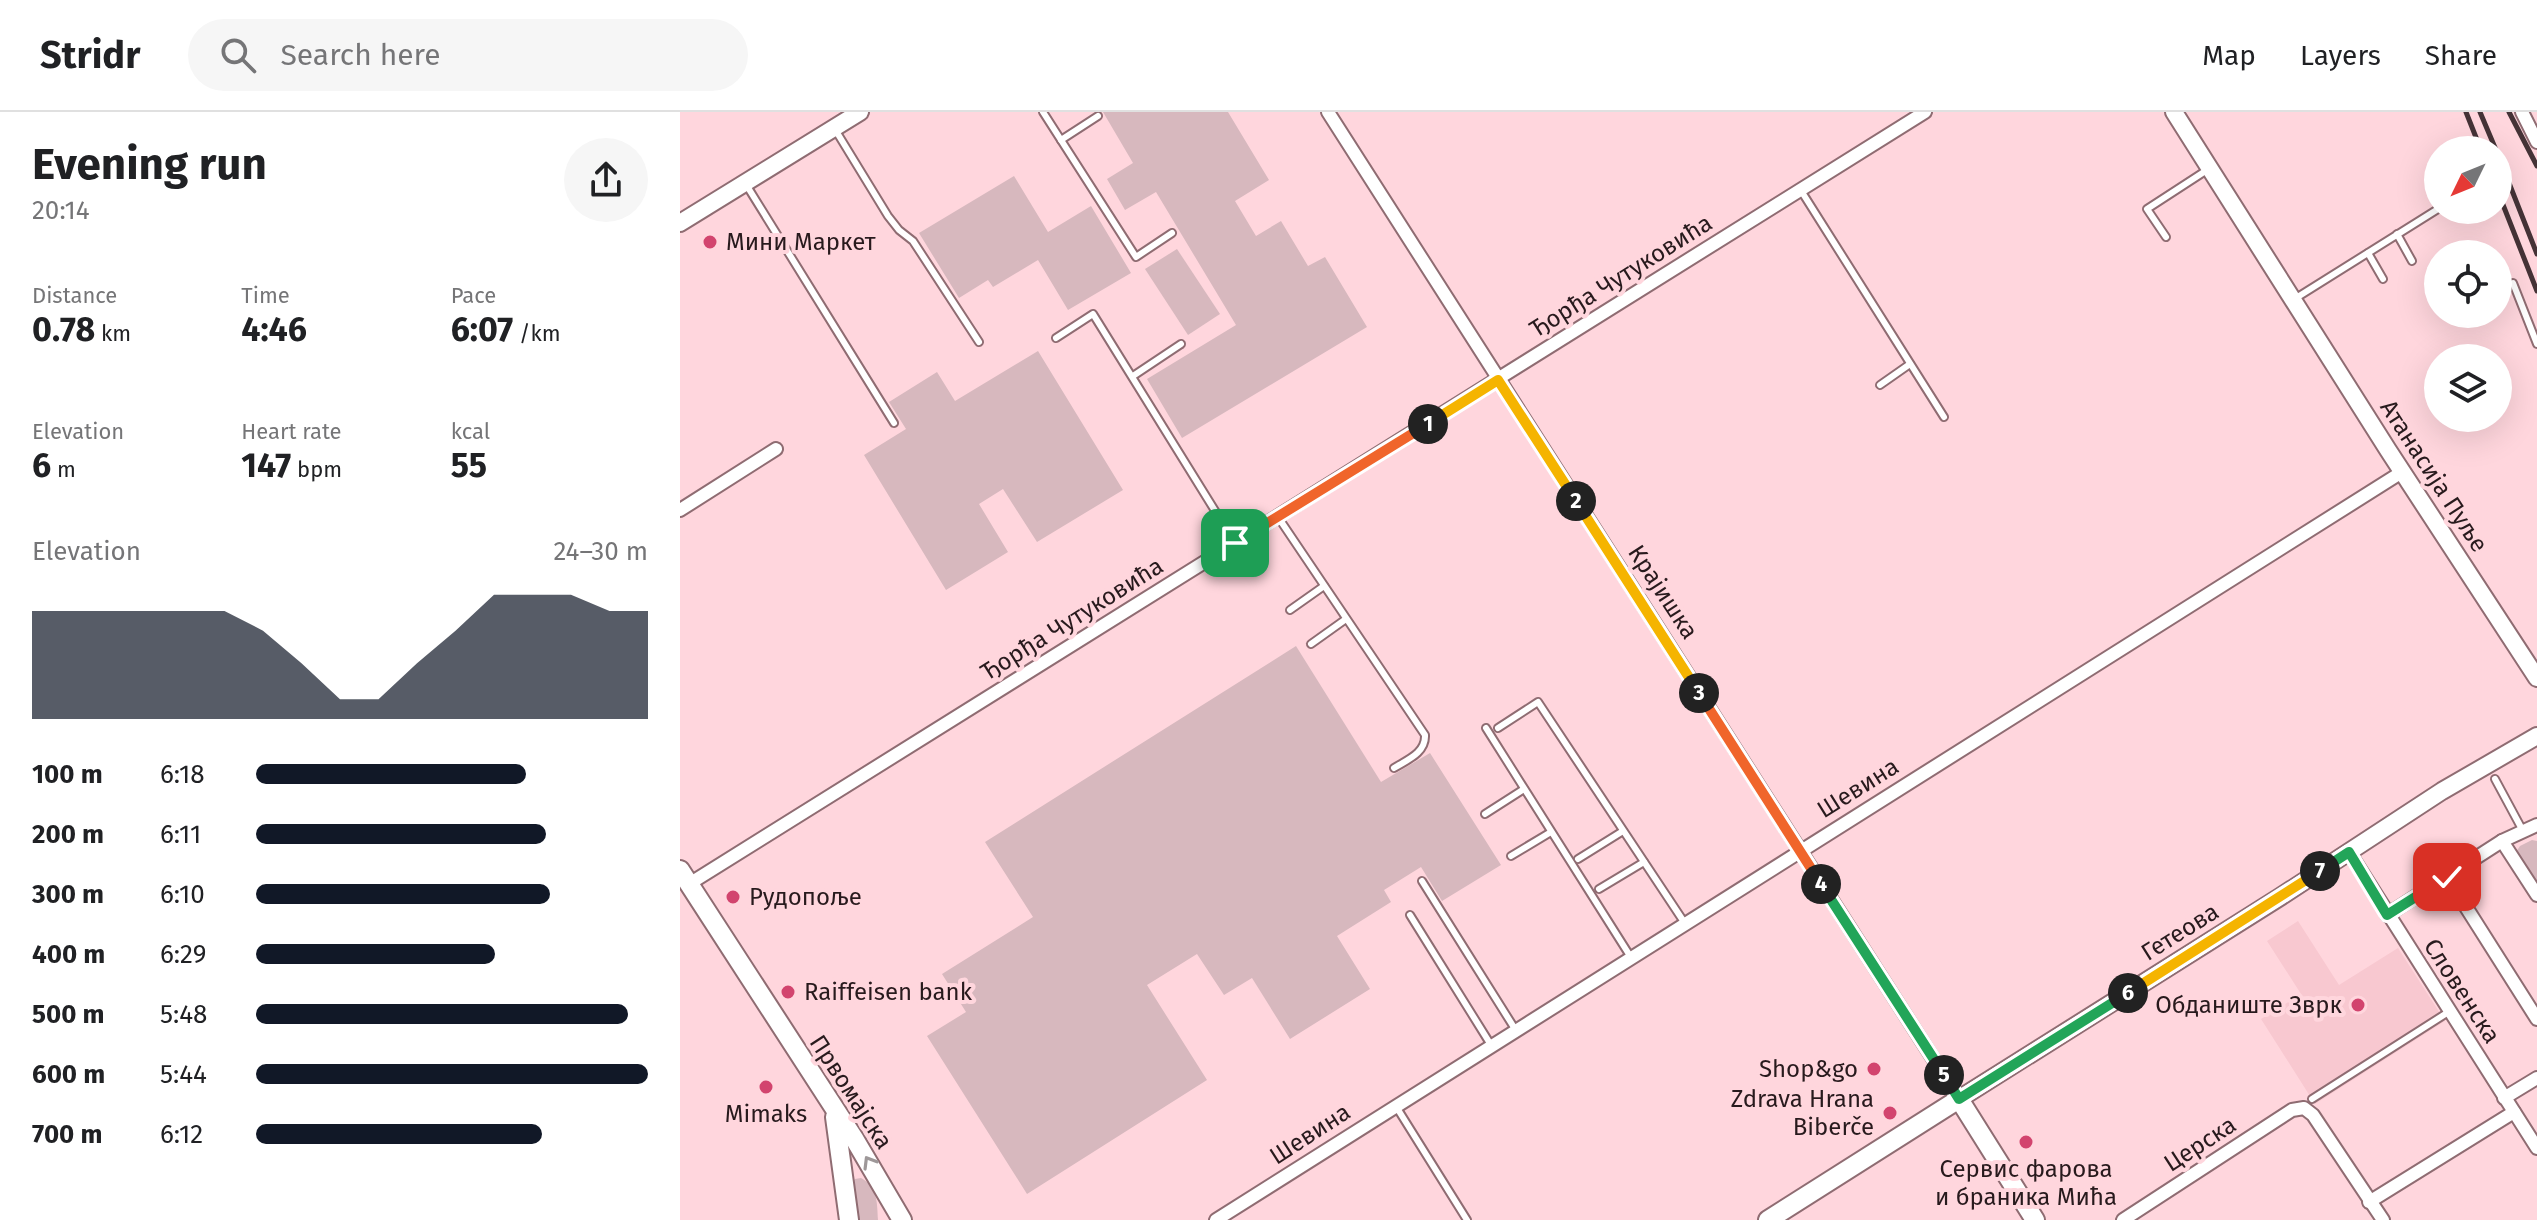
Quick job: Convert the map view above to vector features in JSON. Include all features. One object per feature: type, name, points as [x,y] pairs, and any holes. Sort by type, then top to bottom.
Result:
[{"type":"main road","name":"Првомајска","points":[[685,877],[855,1140],[902,1220]]},
{"type":"main road","name":"Гетеова","points":[[1768,1220],[1959,1099]]},
{"type":"main road","name":"Крајишка","points":[[1959,1099],[2035,1220]]},
{"type":"main road","points":[[832,1107],[840,1138],[849,1220]]},
{"type":"street","points":[[680,223],[860,112]]},
{"type":"street","name":"Крајишка","points":[[1328,112],[1959,1099]]},
{"type":"street","name":"Ђорђа Чутуковића","points":[[685,877],[1278,517],[1925,112]]},
{"type":"street","name":"Атанасија Пуље","points":[[2174,112],[2402,472],[2537,678]]},
{"type":"street","points":[[2522,112],[2537,142]]},
{"type":"street","points":[[680,510],[776,449]]},
{"type":"street","name":"Шевина","points":[[1216,1220],[2402,472]]},
{"type":"street","name":"Гетеова","points":[[1959,1099],[2442,791],[2537,736]]},
{"type":"street","points":[[2387,915],[2502,841],[2537,825]]},
{"type":"street","points":[[2502,841],[2537,895]]},
{"type":"street","name":"Словенска","points":[[2349,852],[2537,1148]]},
{"type":"street","points":[[2447,877],[2537,1019]]},
{"type":"street","points":[[2504,1098],[2537,1078]]},
{"type":"street","points":[[2308,1104],[2383,1220]]},
{"type":"street","name":"Церска","points":[[2123,1220],[2292,1110],[2308,1104]]},
{"type":"street","points":[[2369,1202],[2514,1112]]},
{"type":"lane","points":[[1043,112],[1136,257],[1172,233]]},
{"type":"lane","points":[[1061,140],[1098,116]]},
{"type":"lane","points":[[834,128],[888,216],[913,241],[979,342]]},
{"type":"lane","points":[[2166,237],[2147,209],[2210,168]]},
{"type":"lane","points":[[745,183],[894,423]]},
{"type":"lane","points":[[1800,189],[1944,417]]},
{"type":"lane","points":[[2293,300],[2424,218]]},
{"type":"lane","points":[[2397,234],[2412,261]]},
{"type":"lane","points":[[2368,253],[2383,279]]},
{"type":"lane","points":[[2513,283],[2537,344]]},
{"type":"lane","points":[[1056,338],[1093,314],[1235,543]]},
{"type":"lane","points":[[1133,376],[1181,344]]},
{"type":"lane","points":[[1880,385],[1910,364]]},
{"type":"lane","points":[[1278,517],[1425,735],[1422,750],[1394,768]]},
{"type":"lane","points":[[1290,610],[1324,586]]},
{"type":"lane","points":[[1311,644],[1346,619]]},
{"type":"lane","points":[[1498,728],[1538,702],[1686,925]]},
{"type":"lane","points":[[1486,728],[1632,959]]},
{"type":"lane","points":[[2495,779],[2523,831]]},
{"type":"lane","points":[[1485,814],[1524,789]]},
{"type":"lane","points":[[1578,859],[1623,831]]},
{"type":"lane","points":[[1511,856],[1551,832]]},
{"type":"lane","points":[[1599,889],[1644,862]]},
{"type":"lane","points":[[1422,881],[1515,1029]]},
{"type":"lane","points":[[1410,915],[1491,1045]]},
{"type":"lane","points":[[2308,1104],[2450,1011]]},
{"type":"lane","points":[[1395,1105],[1467,1220]]},
{"type":"shaded area","points":[[1103,112],[1228,112],[1269,180],[1235,201],[1256,236],[1281,221],[1308,266],[1325,257],[1367,327],[1182,438],[1147,379],[1236,325],[1156,192],[1125,210],[1107,179],[1133,163]]},
{"type":"shaded area","points":[[1014,176],[1048,232],[1091,206],[1131,273],[1068,310],[1038,260],[993,287],[988,280],[959,298],[919,233]]},
{"type":"shaded area","points":[[1177,249],[1220,314],[1188,335],[1145,269]]},
{"type":"shaded area","points":[[1038,351],[1123,490],[1037,542],[1003,489],[979,504],[1008,552],[946,590],[864,455],[906,429],[889,402],[937,372],[955,401]]},
{"type":"shaded area","points":[[1296,646],[1381,782],[1430,753],[1501,865],[1442,901],[1421,867],[1384,890],[1391,902],[1337,936],[1370,989],[1290,1039],[1252,978],[1224,995],[1197,954],[1147,985],[1207,1080],[1027,1194],[927,1036],[966,1012],[942,974],[1033,917],[985,842]]},
{"type":"shaded area","points":[[2532,840],[2537,841],[2537,885],[2516,852]]},
{"type":"shaded area","name":"Обданиште Зврк","points":[[2298,921],[2339,985],[2398,948],[2445,1021],[2315,1104],[2261,1019],[2301,994],[2267,941]]},
{"type":"shaded area","points":[[861,1178],[874,1191],[878,1220],[857,1220],[852,1184],[855,1179]]},
{"type":"railway","points":[[2466,112],[2475,136]]},
{"type":"railway","points":[[2480,112],[2490,136]]},
{"type":"railway","points":[[2509,112],[2537,166]]},
{"type":"railway","points":[[2512,191],[2537,254]]},
{"type":"railway","points":[[2511,224],[2537,291]]},
{"type":"place","name":"Мини Маркет","points":[[710,242]]},
{"type":"place","name":"Рудопоље","points":[[733,897]]},
{"type":"place","name":"Raiffeisen bank","points":[[788,992]]},
{"type":"place","name":"Обданиште Зврк","points":[[2358,1005]]},
{"type":"place","name":"Shop&go","points":[[1874,1069]]},
{"type":"place","name":"Mimaks","points":[[766,1087]]},
{"type":"place","name":"Zdrava Hrana Biberče","points":[[1890,1113]]},
{"type":"place","name":"Сервис фарова и браника Мића","points":[[2026,1142]]},
{"type":"route","points":[[1235,543],[1498,380],[1959,1099],[2349,852],[2387,915],[2447,877]]}]
